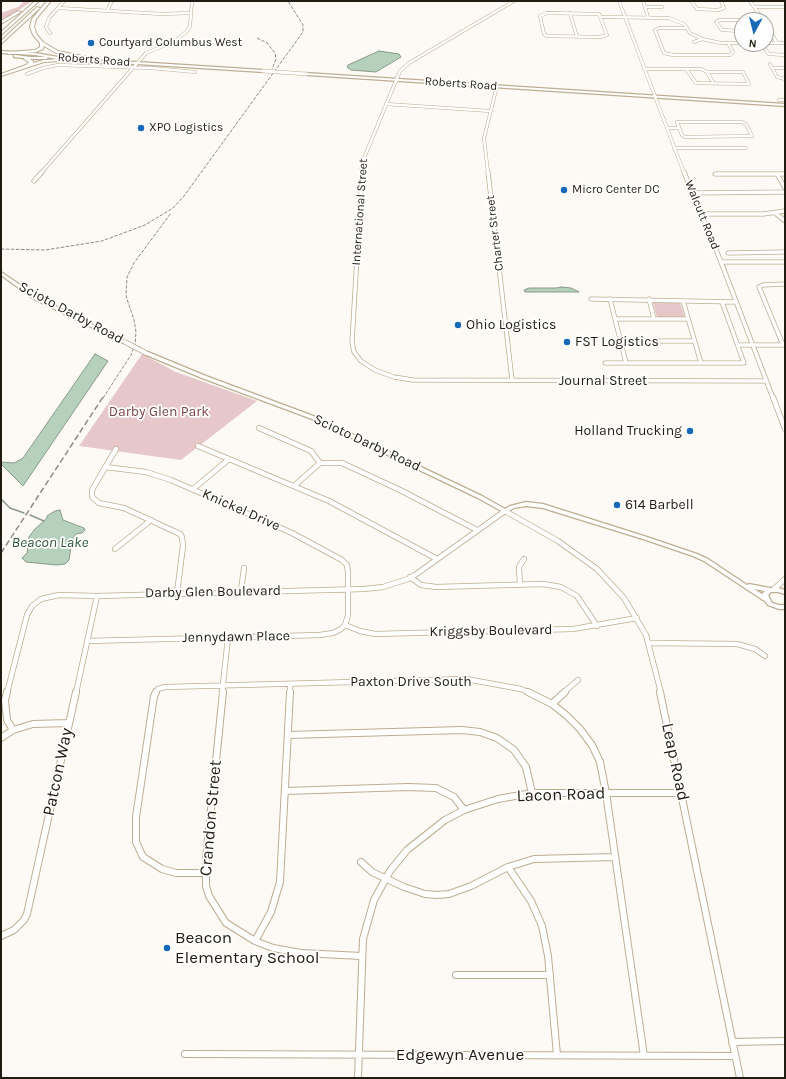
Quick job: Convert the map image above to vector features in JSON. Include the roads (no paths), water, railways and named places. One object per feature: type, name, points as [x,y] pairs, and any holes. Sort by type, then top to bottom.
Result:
[{"type":"highway","points":[[1,23],[20,12],[34,1]]},
{"type":"highway","points":[[1,34],[37,1]]},
{"type":"highway","points":[[1,43],[46,1]]},
{"type":"highway","points":[[50,1],[36,15],[32,23],[32,31],[42,43],[57,52],[97,60]]},
{"type":"highway","points":[[4,53],[36,51],[42,48],[42,43]]},
{"type":"highway","points":[[24,67],[32,62],[25,58]]},
{"type":"highway","points":[[1,75],[50,60],[60,60]]},
{"type":"main road","name":"Roberts Road","points":[[4,53],[35,54],[60,60],[137,63]]},
{"type":"main road","name":"Roberts Road","points":[[4,53],[25,58],[72,57],[137,63],[785,105]]},
{"type":"main road","name":"Scioto Darby Road","points":[[1,273],[36,298],[146,352],[204,377],[314,418],[480,497],[505,511]]},
{"type":"main road","points":[[505,511],[512,507],[531,504],[558,510],[695,555],[706,560],[739,583],[758,593],[774,606],[785,607]]},
{"type":"main road","points":[[739,583],[785,592]]},
{"type":"main road","points":[[765,599],[765,594],[772,590]]},
{"type":"street","points":[[50,33],[46,27],[49,18],[64,1]]},
{"type":"street","points":[[107,11],[112,1]]},
{"type":"street","points":[[34,181],[146,53],[184,35],[189,28],[192,1]]},
{"type":"street","name":"International Street","points":[[439,380],[409,380],[384,374],[361,361],[354,352],[352,345],[362,163],[396,80],[402,69],[409,63],[514,1]]},
{"type":"street","name":"Walcutt Road","points":[[619,1],[674,148],[721,262],[785,430]]},
{"type":"street","points":[[643,1],[648,17]]},
{"type":"street","points":[[691,1],[694,8],[723,9],[724,7],[721,1]]},
{"type":"street","points":[[750,1],[758,12]]},
{"type":"street","points":[[645,7],[662,7]]},
{"type":"street","points":[[755,7],[785,7]]},
{"type":"street","points":[[58,8],[162,14],[191,13]]},
{"type":"street","points":[[602,17],[608,34],[606,36],[577,37],[547,36],[544,34],[540,16],[542,14],[570,13],[599,14],[602,17],[648,17],[675,20],[684,24],[692,35],[702,39],[734,43]]},
{"type":"street","points":[[570,13],[577,37]]},
{"type":"street","points":[[734,20],[717,21],[716,23],[722,30],[734,31]]},
{"type":"street","points":[[687,28],[659,28],[655,30],[666,54],[730,55],[732,52],[728,43]]},
{"type":"street","points":[[774,37],[778,43]]},
{"type":"street","points":[[694,42],[702,39]]},
{"type":"street","points":[[774,43],[785,43]]},
{"type":"street","points":[[766,52],[769,54],[785,55]]},
{"type":"street","points":[[770,64],[777,77],[784,79]]},
{"type":"street","points":[[27,74],[43,68],[58,65],[195,72]]},
{"type":"street","points":[[644,68],[701,69],[707,72],[743,72],[749,84],[696,83],[686,69]]},
{"type":"street","points":[[772,68],[785,68]]},
{"type":"street","points":[[707,72],[714,84]]},
{"type":"street","name":"Charter Street","points":[[497,86],[484,141],[512,380]]},
{"type":"street","points":[[779,100],[785,100]]},
{"type":"street","points":[[386,104],[490,111]]},
{"type":"street","points":[[678,122],[742,122],[746,124],[751,136],[686,137],[682,135],[679,128],[678,122]]},
{"type":"street","points":[[667,128],[679,128]]},
{"type":"street","points":[[674,148],[746,148]]},
{"type":"street","points":[[715,174],[785,174]]},
{"type":"street","points":[[777,174],[785,188]]},
{"type":"street","points":[[692,193],[785,192]]},
{"type":"street","points":[[702,214],[774,213],[785,211]]},
{"type":"street","points":[[774,213],[785,221]]},
{"type":"street","points":[[728,253],[785,252]]},
{"type":"street","points":[[721,262],[785,262]]},
{"type":"street","points":[[738,345],[784,345],[759,288],[760,285],[785,284]]},
{"type":"street","points":[[591,299],[649,299],[735,302]]},
{"type":"street","points":[[610,299],[626,363]]},
{"type":"street","points":[[649,299],[654,320]]},
{"type":"street","points":[[683,301],[686,319],[701,363]]},
{"type":"street","points":[[605,363],[744,362],[722,302]]},
{"type":"street","points":[[614,319],[686,319]]},
{"type":"street","points":[[620,341],[693,340]]},
{"type":"street","name":"Journal Street","points":[[439,380],[766,381]]},
{"type":"street","points":[[259,428],[311,451],[320,463]]},
{"type":"street","points":[[198,446],[228,460],[329,501],[437,559]]},
{"type":"street","points":[[116,449],[92,490],[92,497],[95,501],[105,505],[124,508],[176,531],[182,538],[184,546],[177,593]]},
{"type":"street","points":[[193,489],[228,460]]},
{"type":"street","points":[[294,486],[320,463],[335,462],[349,465],[435,507],[477,530]]},
{"type":"street","name":"Knickel Drive","points":[[105,467],[159,475],[292,533],[342,560],[347,565],[348,589]]},
{"type":"street","name":"Darby Glen Boulevard","points":[[13,730],[7,720],[6,700],[27,615],[32,606],[41,599],[53,595],[97,596],[383,587],[410,577],[505,511]]},
{"type":"street","name":"Leap Road","points":[[505,511],[552,538],[586,561],[616,588],[637,618],[650,643],[740,1078]]},
{"type":"street","points":[[115,549],[151,520]]},
{"type":"street","points":[[520,585],[519,567],[524,559]]},
{"type":"street","points":[[241,591],[244,568]]},
{"type":"street","points":[[410,577],[421,584],[436,587],[520,585],[560,586],[576,596],[597,626]]},
{"type":"street","points":[[772,590],[785,580]]},
{"type":"street","points":[[345,625],[348,616],[348,589]]},
{"type":"street","name":"Patcon Way","points":[[1,936],[14,930],[24,920],[27,914],[97,596]]},
{"type":"street","name":"Kriggsby Boulevard","points":[[345,625],[360,631],[375,634],[573,629],[637,618]]},
{"type":"street","name":"Jennydawn Place","points":[[87,641],[326,635],[341,629],[345,625]]},
{"type":"street","name":"Crandon Street","points":[[228,638],[205,873],[206,886],[209,896],[226,923],[255,941],[273,948],[300,953],[362,956]]},
{"type":"street","points":[[650,643],[737,644],[750,647],[766,656]]},
{"type":"street","name":"Paxton Drive South","points":[[205,873],[176,873],[162,869],[143,857],[136,842],[136,823],[141,782],[154,696],[158,689],[165,687],[466,679],[521,689],[552,704],[575,725],[592,745],[600,762],[606,793],[644,1056]]},
{"type":"street","points":[[552,704],[578,680]]},
{"type":"street","points":[[255,941],[271,912],[280,882],[290,684]]},
{"type":"street","points":[[1,738],[13,730],[34,724],[69,723]]},
{"type":"street","points":[[288,735],[462,730],[480,732],[497,738],[514,750],[526,767],[532,793]]},
{"type":"street","points":[[285,791],[408,787],[436,788],[448,793],[464,810]]},
{"type":"street","name":"Lacon Road","points":[[358,1078],[363,939],[374,900],[386,878],[407,850],[440,824],[464,810],[498,799],[532,793],[681,793]]},
{"type":"street","points":[[360,862],[372,872],[404,887],[425,894],[449,894],[471,886],[508,867],[534,859],[547,857],[615,857]]},
{"type":"street","points":[[508,867],[531,901],[542,926],[548,956],[557,1056]]},
{"type":"street","points":[[456,975],[550,975]]},
{"type":"street","points":[[732,1042],[785,1041]]},
{"type":"street","name":"Edgewyn Avenue","points":[[185,1054],[735,1056]]},
{"type":"water","points":[[379,51],[399,54],[401,57],[376,72],[351,70],[347,67],[348,65]]},
{"type":"water","points":[[529,288],[571,288],[579,292],[525,292],[524,290]]},
{"type":"water","points":[[95,354],[108,361],[23,486],[1,464],[1,462],[14,463],[23,458]]},
{"type":"water","name":"Beacon Lake","points":[[60,510],[63,520],[84,528],[85,530],[82,533],[76,534],[72,540],[69,560],[65,564],[56,565],[26,562],[22,558],[27,553],[29,537],[47,518],[47,516]]},
{"type":"waterway","points":[[1,499],[10,508],[24,513]]},
{"type":"waterway","points":[[30,515],[44,521]]},
{"type":"railway","points":[[1,249],[45,250],[102,241],[145,225],[173,208],[184,196],[303,32],[303,25],[288,1]]},
{"type":"railway","points":[[257,38],[267,43],[275,53],[276,59],[272,69]]},
{"type":"railway","points":[[103,398],[131,355],[135,345],[136,332],[134,320],[126,296],[127,277],[134,263],[171,213]]},
{"type":"railway","points":[[1,553],[103,397]]},
{"type":"place","name":"Courtyard Columbus West","points":[[91,43]]},
{"type":"place","name":"XPO Logistics","points":[[141,128]]},
{"type":"place","name":"Micro Center DC","points":[[564,190]]},
{"type":"place","name":"Ohio Logistics","points":[[458,325]]},
{"type":"place","name":"FST Logistics","points":[[567,342]]},
{"type":"place","name":"Holland Trucking","points":[[690,431]]},
{"type":"place","name":"614 Barbell","points":[[617,505]]},
{"type":"place","name":"Beacon Elementary School","points":[[167,948]]},
{"type":"park label","name":"Darby Glen Park","points":[[159,412]]}]
